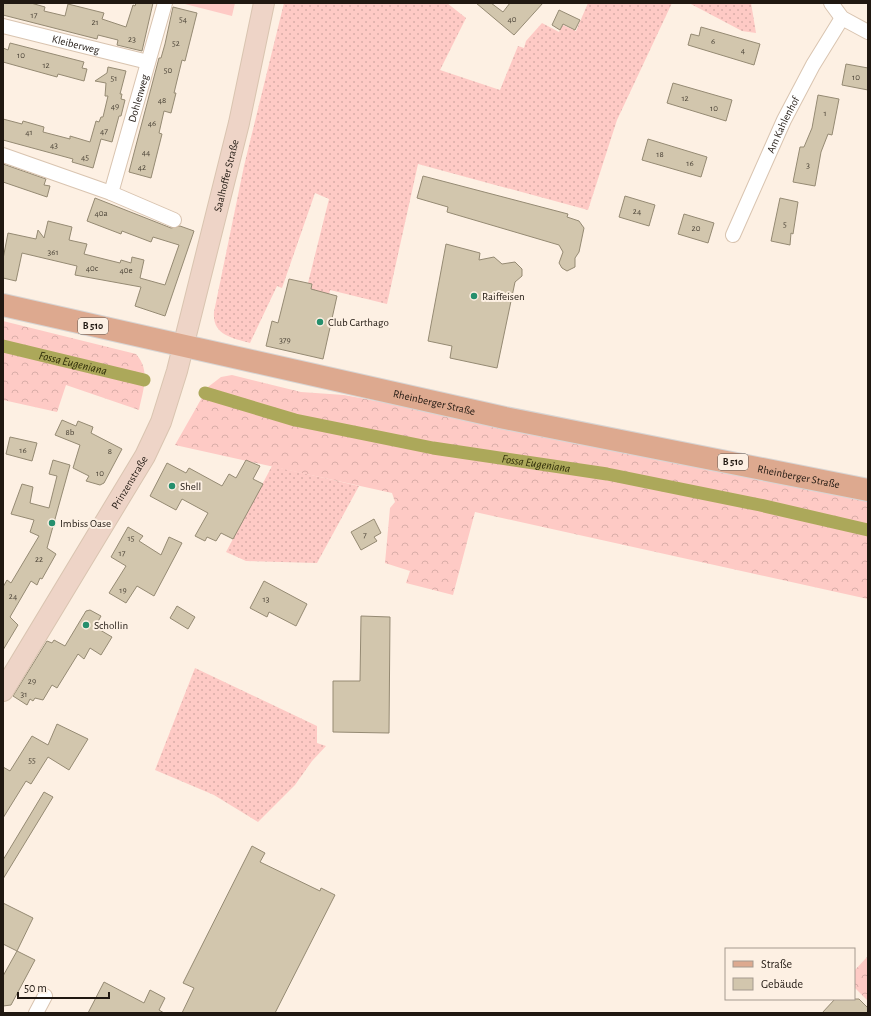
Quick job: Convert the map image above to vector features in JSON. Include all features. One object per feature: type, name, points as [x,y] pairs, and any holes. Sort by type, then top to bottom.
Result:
[{"type":"main road","name":"Saalhoffer Straße","points":[[183,347],[239,123],[264,3]]},
{"type":"main road","name":"Rheinberger Straße","points":[[3,305],[183,347],[540,426],[738,463],[868,490]]},
{"type":"main road","name":"Prinzenstraße","points":[[3,690],[154,440],[168,402],[183,347]]},
{"type":"street","name":"Dohlenweg","points":[[111,193],[165,3]]},
{"type":"street","points":[[831,3],[842,18],[868,32]]},
{"type":"street","name":"Am Kahlenhof","points":[[733,235],[784,120],[813,65],[842,18]]},
{"type":"street","name":"Kleiberweg","points":[[3,26],[148,62]]},
{"type":"street","points":[[3,155],[111,193],[174,220]]},
{"type":"street","points":[[36,1013],[45,996]]},
{"type":"green space","points":[[181,3],[235,3],[232,16]]},
{"type":"green space","points":[[284,3],[447,3],[466,18],[440,70],[500,90],[518,46],[524,48],[526,41],[542,23],[559,32],[563,25],[576,31],[588,3],[672,3],[617,120],[588,210],[418,164],[387,304],[330,290],[329,295],[327,293],[311,290],[312,284],[308,283],[329,199],[315,193],[282,288],[277,286],[250,343],[230,337],[220,331],[214,320],[214,312],[244,166]]},
{"type":"green space","points":[[689,3],[751,3],[756,33],[742,31]]},
{"type":"green space","points":[[3,321],[136,354],[141,360],[145,374],[144,388],[139,410],[66,385],[57,412],[3,400]]},
{"type":"green space","points":[[232,375],[301,392],[344,395],[635,449],[868,496],[868,599],[475,512],[453,595],[406,583],[410,571],[385,563],[390,508],[395,502],[392,493],[175,445],[208,387],[221,377]]},
{"type":"green space","points":[[272,466],[359,486],[317,563],[246,561],[226,552]]},
{"type":"green space","points":[[195,668],[317,726],[317,743],[326,746],[312,761],[295,785],[258,822],[214,795],[155,770]]},
{"type":"green space","points":[[868,956],[868,1001],[855,988],[855,970]]},
{"type":"building","points":[[3,3],[31,3],[45,7],[44,11],[65,16],[68,4],[104,13],[102,19],[126,27],[133,5],[135,6],[136,3],[153,3],[142,51],[117,45],[118,40],[98,35],[97,39],[3,15]]},
{"type":"building","points":[[476,3],[491,3],[503,12],[510,3],[543,3],[514,35]]},
{"type":"building","points":[[173,7],[197,13],[185,61],[182,60],[171,113],[164,111],[159,133],[162,134],[151,178],[129,172],[159,58],[161,58],[165,44]]},
{"type":"building","points":[[559,10],[580,20],[575,30],[563,24],[560,30],[552,25]]},
{"type":"building","points":[[701,27],[760,44],[754,65],[688,45],[691,34],[699,36]]},
{"type":"building","points":[[10,43],[84,62],[82,68],[87,69],[84,81],[58,74],[57,77],[3,62],[3,48],[8,50]]},
{"type":"building","points":[[846,64],[868,68],[868,90],[842,85]]},
{"type":"building","points":[[108,67],[126,71],[120,94],[122,94],[121,99],[125,100],[112,142],[101,139],[93,168],[72,162],[73,159],[3,140],[3,119],[22,124],[23,121],[44,127],[43,132],[70,139],[70,136],[90,142],[96,121],[99,122],[101,117],[103,117],[108,96],[105,96],[106,83],[95,81],[107,73]]},
{"type":"building","points":[[673,83],[732,100],[726,121],[667,103]]},
{"type":"building","points":[[818,95],[839,99],[832,135],[828,134],[821,152],[815,186],[793,182],[800,147],[804,147],[812,128]]},
{"type":"building","points":[[648,139],[707,157],[701,177],[642,160]]},
{"type":"building","points":[[3,164],[46,179],[44,185],[50,186],[47,197],[3,182]]},
{"type":"building","points":[[423,176],[568,214],[567,217],[579,221],[584,228],[579,252],[575,258],[575,267],[567,271],[562,268],[559,263],[563,252],[559,245],[447,212],[448,207],[417,198]]},
{"type":"building","points":[[625,196],[655,205],[649,226],[619,217]]},
{"type":"building","points":[[95,198],[171,228],[180,226],[194,231],[165,316],[135,306],[141,287],[75,275],[77,266],[22,253],[16,281],[3,278],[3,259],[8,233],[36,239],[38,230],[44,238],[48,221],[72,227],[69,240],[87,244],[84,254],[120,263],[121,260],[131,263],[132,257],[144,260],[140,278],[165,285],[179,245],[153,237],[151,242],[122,231],[121,234],[87,221]]},
{"type":"building","points":[[780,198],[798,202],[793,234],[791,233],[790,245],[771,241]]},
{"type":"building","points":[[684,214],[714,223],[708,243],[678,234]]},
{"type":"building","name":"Raiffeisen","points":[[446,244],[480,253],[479,260],[494,257],[502,264],[515,262],[522,269],[522,276],[515,282],[497,368],[450,358],[452,346],[428,341]]},
{"type":"building","points":[[289,279],[312,284],[311,289],[337,296],[323,359],[266,346],[272,321],[278,323]]},
{"type":"building","points":[[62,420],[76,426],[78,421],[93,427],[91,433],[122,449],[104,483],[100,485],[86,481],[89,476],[73,468],[80,445],[55,435]]},
{"type":"building","points":[[10,437],[37,443],[32,461],[6,454]]},
{"type":"building","points":[[53,460],[70,465],[47,548],[56,554],[37,585],[31,581],[10,617],[18,625],[3,650],[3,587],[7,580],[11,583],[39,536],[30,532],[34,520],[11,514],[22,484],[33,487],[30,503],[49,508],[57,476],[49,474]]},
{"type":"building","points":[[246,460],[260,466],[253,479],[263,484],[233,539],[221,533],[216,541],[207,537],[205,541],[195,536],[208,513],[182,499],[176,510],[150,496],[167,463],[186,473],[189,468],[222,486],[229,474],[236,478]]},
{"type":"building","points":[[374,519],[381,533],[374,537],[377,541],[361,550],[351,532]]},
{"type":"building","points":[[128,527],[143,536],[139,541],[161,555],[169,537],[182,543],[154,596],[137,586],[126,603],[109,593],[126,566],[111,557]]},
{"type":"building","points":[[264,581],[307,604],[296,626],[269,612],[267,617],[250,608]]},
{"type":"building","points":[[177,606],[195,617],[188,629],[170,618]]},
{"type":"building","points":[[90,610],[101,616],[95,627],[112,637],[101,655],[90,648],[84,659],[78,654],[57,688],[52,685],[43,700],[35,698],[33,701],[30,699],[27,705],[13,696],[47,641],[52,643],[54,640],[65,646],[86,611]]},
{"type":"building","points":[[361,616],[390,617],[389,733],[333,732],[333,681],[360,681]]},
{"type":"building","points":[[57,724],[88,739],[69,770],[48,757],[31,784],[26,781],[3,818],[3,767],[10,771],[32,736],[48,745]]},
{"type":"building","points":[[44,792],[53,797],[3,879],[3,860]]},
{"type":"building","points":[[252,846],[265,853],[260,862],[320,891],[321,888],[335,895],[275,1013],[182,1013],[194,988],[183,983]]},
{"type":"building","points":[[3,903],[33,918],[17,951],[3,944]]},
{"type":"building","points":[[17,951],[35,960],[11,1005],[3,1006],[3,976]]},
{"type":"building","points":[[104,982],[144,1003],[150,990],[165,998],[159,1010],[164,1013],[88,1013]]},
{"type":"building","points":[[859,999],[868,1008],[868,1013],[822,1013],[834,1000]]},
{"type":"waterway","name":"Fossa Eugeniana","points":[[3,346],[144,380]]},
{"type":"waterway","name":"Fossa Eugeniana","points":[[205,393],[295,420],[433,448],[607,474],[760,505],[868,530]]},
{"type":"place","name":"Raiffeisen","points":[[474,296]]},
{"type":"place","name":"Club Carthago","points":[[320,322]]},
{"type":"place","name":"Shell","points":[[172,486]]},
{"type":"place","name":"Imbiss Oase","points":[[52,523]]},
{"type":"place","name":"Schollin","points":[[86,625]]}]
